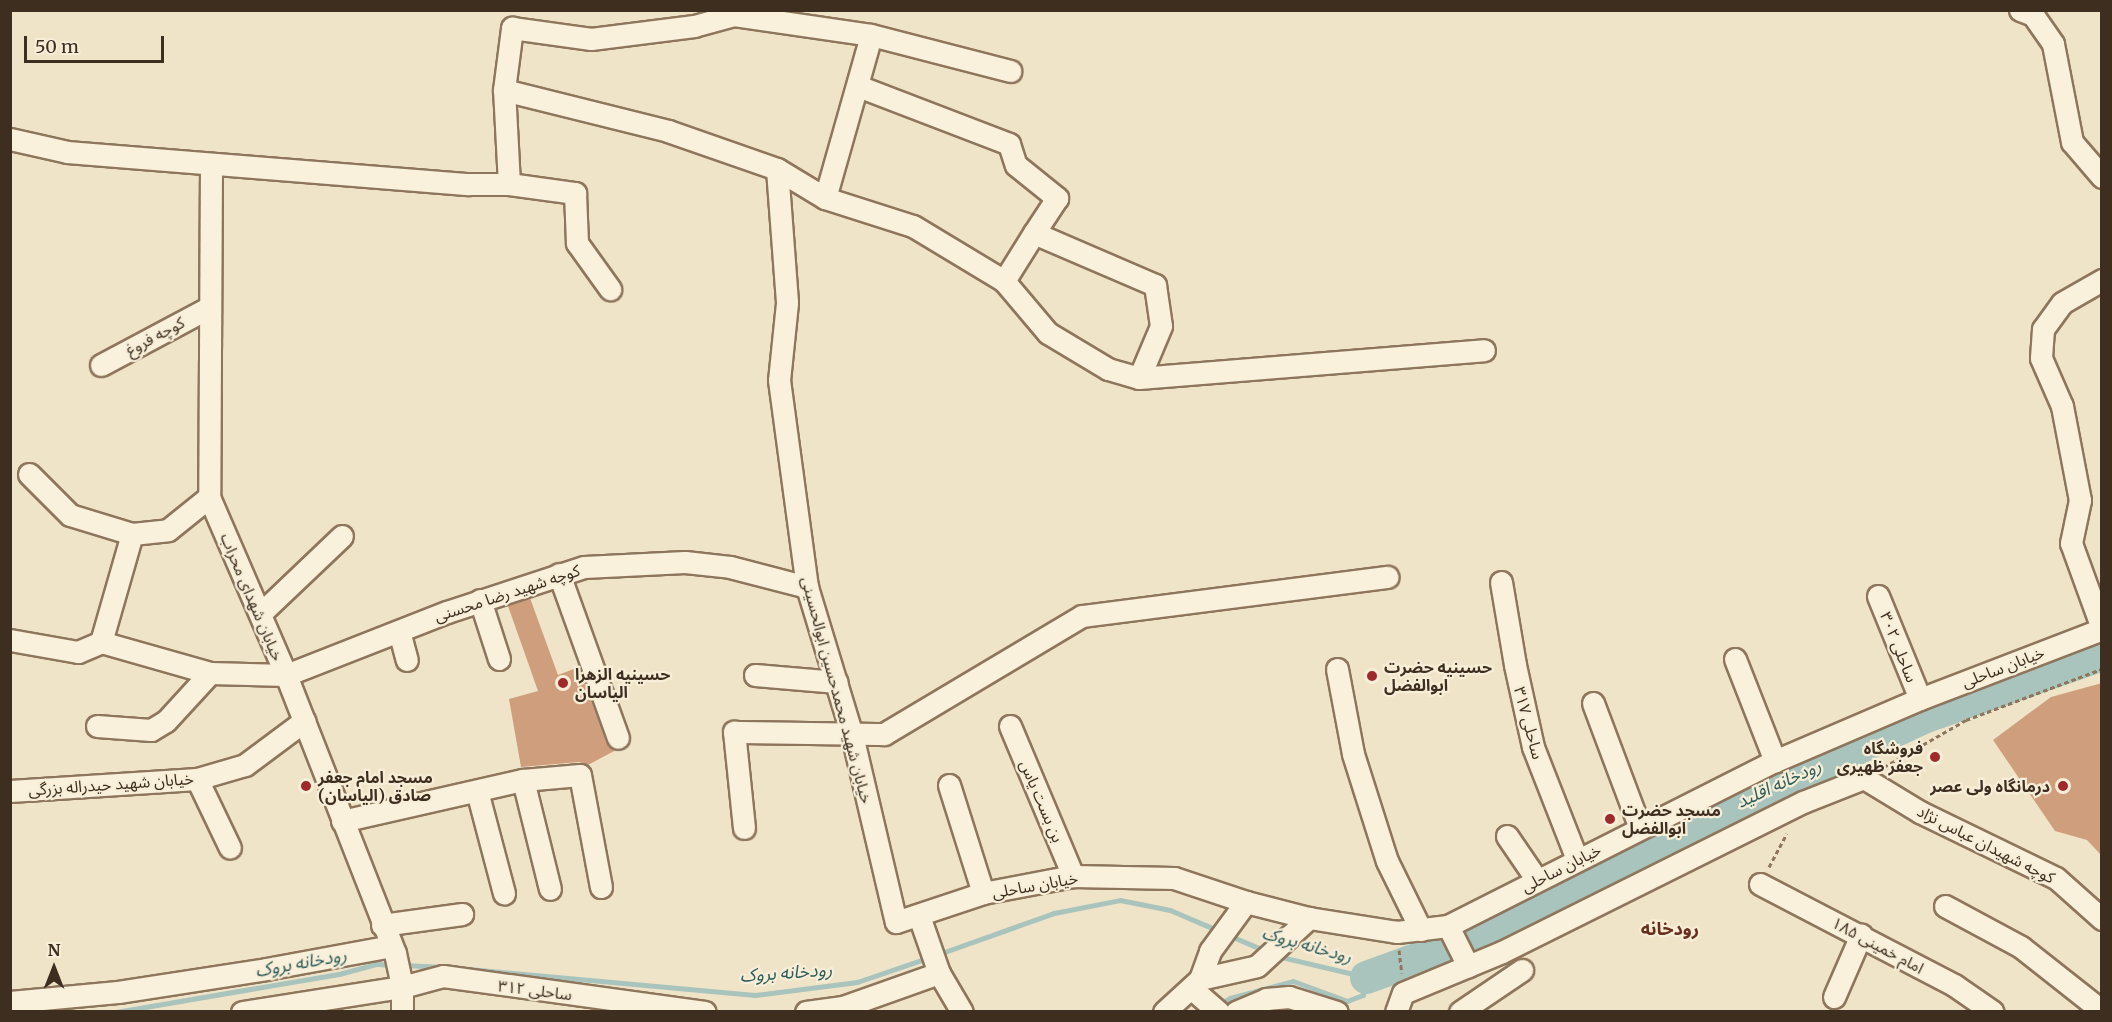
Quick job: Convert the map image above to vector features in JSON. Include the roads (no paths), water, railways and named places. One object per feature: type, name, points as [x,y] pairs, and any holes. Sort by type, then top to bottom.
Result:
[{"type":"street","points":[[2019,10],[2033,15],[2053,44],[2072,142],[2102,177]]},
{"type":"street","points":[[509,184],[504,90],[512,28],[591,39],[694,26],[734,15],[870,35],[1010,71]]},
{"type":"street","points":[[825,198],[858,86],[870,35]]},
{"type":"street","points":[[858,86],[1009,144],[1016,165],[1057,198],[1004,281]]},
{"type":"street","points":[[504,90],[668,131],[777,169],[825,198],[913,226],[1004,281],[1048,333],[1108,369],[1139,378],[1484,350]]},
{"type":"street","points":[[10,140],[67,152],[469,184],[509,184],[575,193],[577,243],[610,290]]},
{"type":"street","name":"خیابان شهدای محراب","points":[[211,164],[209,497],[286,675],[392,949],[402,983],[402,1011]]},
{"type":"street","name":"خیابان شهید محمدحسین ابوالحسینی","points":[[777,169],[787,303],[779,380],[807,587],[852,735],[896,922]]},
{"type":"street","points":[[1034,233],[1155,285],[1161,326],[1139,378]]},
{"type":"street","points":[[2102,280],[2062,303],[2043,329],[2041,358],[2062,406],[2080,500],[2070,543],[2102,628]]},
{"type":"street","name":"کوچه فروغ","points":[[100,365],[210,306]]},
{"type":"street","points":[[29,474],[70,515],[132,534],[168,530],[209,497]]},
{"type":"street","points":[[101,642],[132,534]]},
{"type":"street","points":[[260,614],[342,536]]},
{"type":"street","name":"کوچه شهید رضا محسنی","points":[[286,675],[480,600],[584,567],[685,562],[730,567],[807,587]]},
{"type":"street","points":[[559,574],[618,738]]},
{"type":"street","points":[[744,828],[734,732],[884,734],[1082,616],[1388,577]]},
{"type":"street","name":"ساحلی ۳۱۷","points":[[1501,582],[1515,665],[1533,747],[1577,859]]},
{"type":"street","name":"ساحلی ۳۰۲","points":[[1878,596],[1920,699]]},
{"type":"street","points":[[480,600],[499,659]]},
{"type":"street","name":"خیابان ساحلی","points":[[896,922],[983,894],[1073,876],[1174,878],[1240,910],[1397,932],[1421,930],[1451,933],[1537,880],[1775,761],[1920,699],[2102,628]]},
{"type":"street","points":[[399,631],[407,660]]},
{"type":"street","points":[[10,640],[78,652],[101,642],[210,673],[286,675]]},
{"type":"street","points":[[1735,659],[1775,761]]},
{"type":"street","points":[[1337,669],[1353,754],[1366,797],[1387,861],[1421,930]]},
{"type":"street","points":[[97,726],[151,730],[166,722],[210,673]]},
{"type":"street","points":[[755,675],[837,682]]},
{"type":"street","points":[[1593,703],[1640,828]]},
{"type":"street","name":"خیابان شهید حیدراله بزرگی","points":[[10,791],[197,779],[245,765],[304,721]]},
{"type":"street","name":"بن بست یاس","points":[[1010,726],[1073,876]]},
{"type":"street","points":[[342,821],[523,780],[580,775],[601,887]]},
{"type":"street","name":"کوچه شهیدان عباس نژاد","points":[[1466,964],[1502,952],[1803,802],[1864,778],[1920,812],[2056,878],[2102,919]]},
{"type":"street","points":[[197,779],[230,848]]},
{"type":"street","points":[[523,780],[550,889]]},
{"type":"street","points":[[949,785],[983,894]]},
{"type":"street","points":[[477,791],[504,893]]},
{"type":"street","points":[[1507,836],[1537,880]]},
{"type":"street","name":"امام خمینی ۱۸۵","points":[[1760,884],[1954,985],[1993,1011]]},
{"type":"street","points":[[1945,906],[2020,947],[2102,1011]]},
{"type":"street","points":[[1196,984],[1210,951],[1240,910]]},
{"type":"street","points":[[382,925],[462,914]]},
{"type":"street","points":[[919,915],[939,974],[962,1011]]},
{"type":"street","points":[[1164,1011],[1196,984],[1257,966],[1309,918]]},
{"type":"street","points":[[1401,995],[1466,964],[1451,933]]},
{"type":"street","points":[[1834,997],[1861,935]]},
{"type":"street","points":[[10,1002],[118,992],[392,949]]},
{"type":"street","points":[[1460,1011],[1522,970]]},
{"type":"street","points":[[806,1011],[843,1007],[939,974]]},
{"type":"street","name":"ساحلی ۳۱۲","points":[[242,1011],[443,976],[705,1011]]},
{"type":"street","points":[[1196,984],[1219,1011]]},
{"type":"street","points":[[1236,1011],[1266,999],[1289,997],[1337,1011]]},
{"type":"waterway","name":"رودخانه اقلید","points":[[1366,977],[1484,934],[1711,816],[1923,717],[2102,654]]},
{"type":"waterway","name":"رودخانه بروک","points":[[936,955],[1054,913],[1120,900],[1170,910],[1219,931]]},
{"type":"waterway","name":"رودخانه بروک","points":[[1228,935],[1266,951]]},
{"type":"waterway","points":[[1218,1005],[1230,998],[1293,981],[1347,1001],[1363,995],[1366,977],[1277,956]]},
{"type":"waterway","name":"رودخانه بروک","points":[[469,969],[755,995],[857,982],[927,958]]},
{"type":"waterway","name":"رودخانه بروک","points":[[116,1012],[339,974],[377,964],[393,965]]},
{"type":"waterway","name":"رودخانه بروک","points":[[403,965],[444,967]]},
{"type":"place","name":"حسینیه حضرت ابوالفضل","points":[[1372,676]]},
{"type":"place","name":"حسینیه الزهرا الیاسان","points":[[563,683]]},
{"type":"place","name":"فروشگاه جعفر ظهیری","points":[[1935,757]]},
{"type":"place","name":"مسجد امام جعفر صادق (الیاسان)","points":[[306,786]]},
{"type":"place","name":"درمانگاه ولی عصر","points":[[2063,786]]},
{"type":"place","name":"مسجد حضرت ابوالفضل","points":[[1610,819]]},
{"type":"district","name":"رودخانه","points":[[1670,929]]}]
